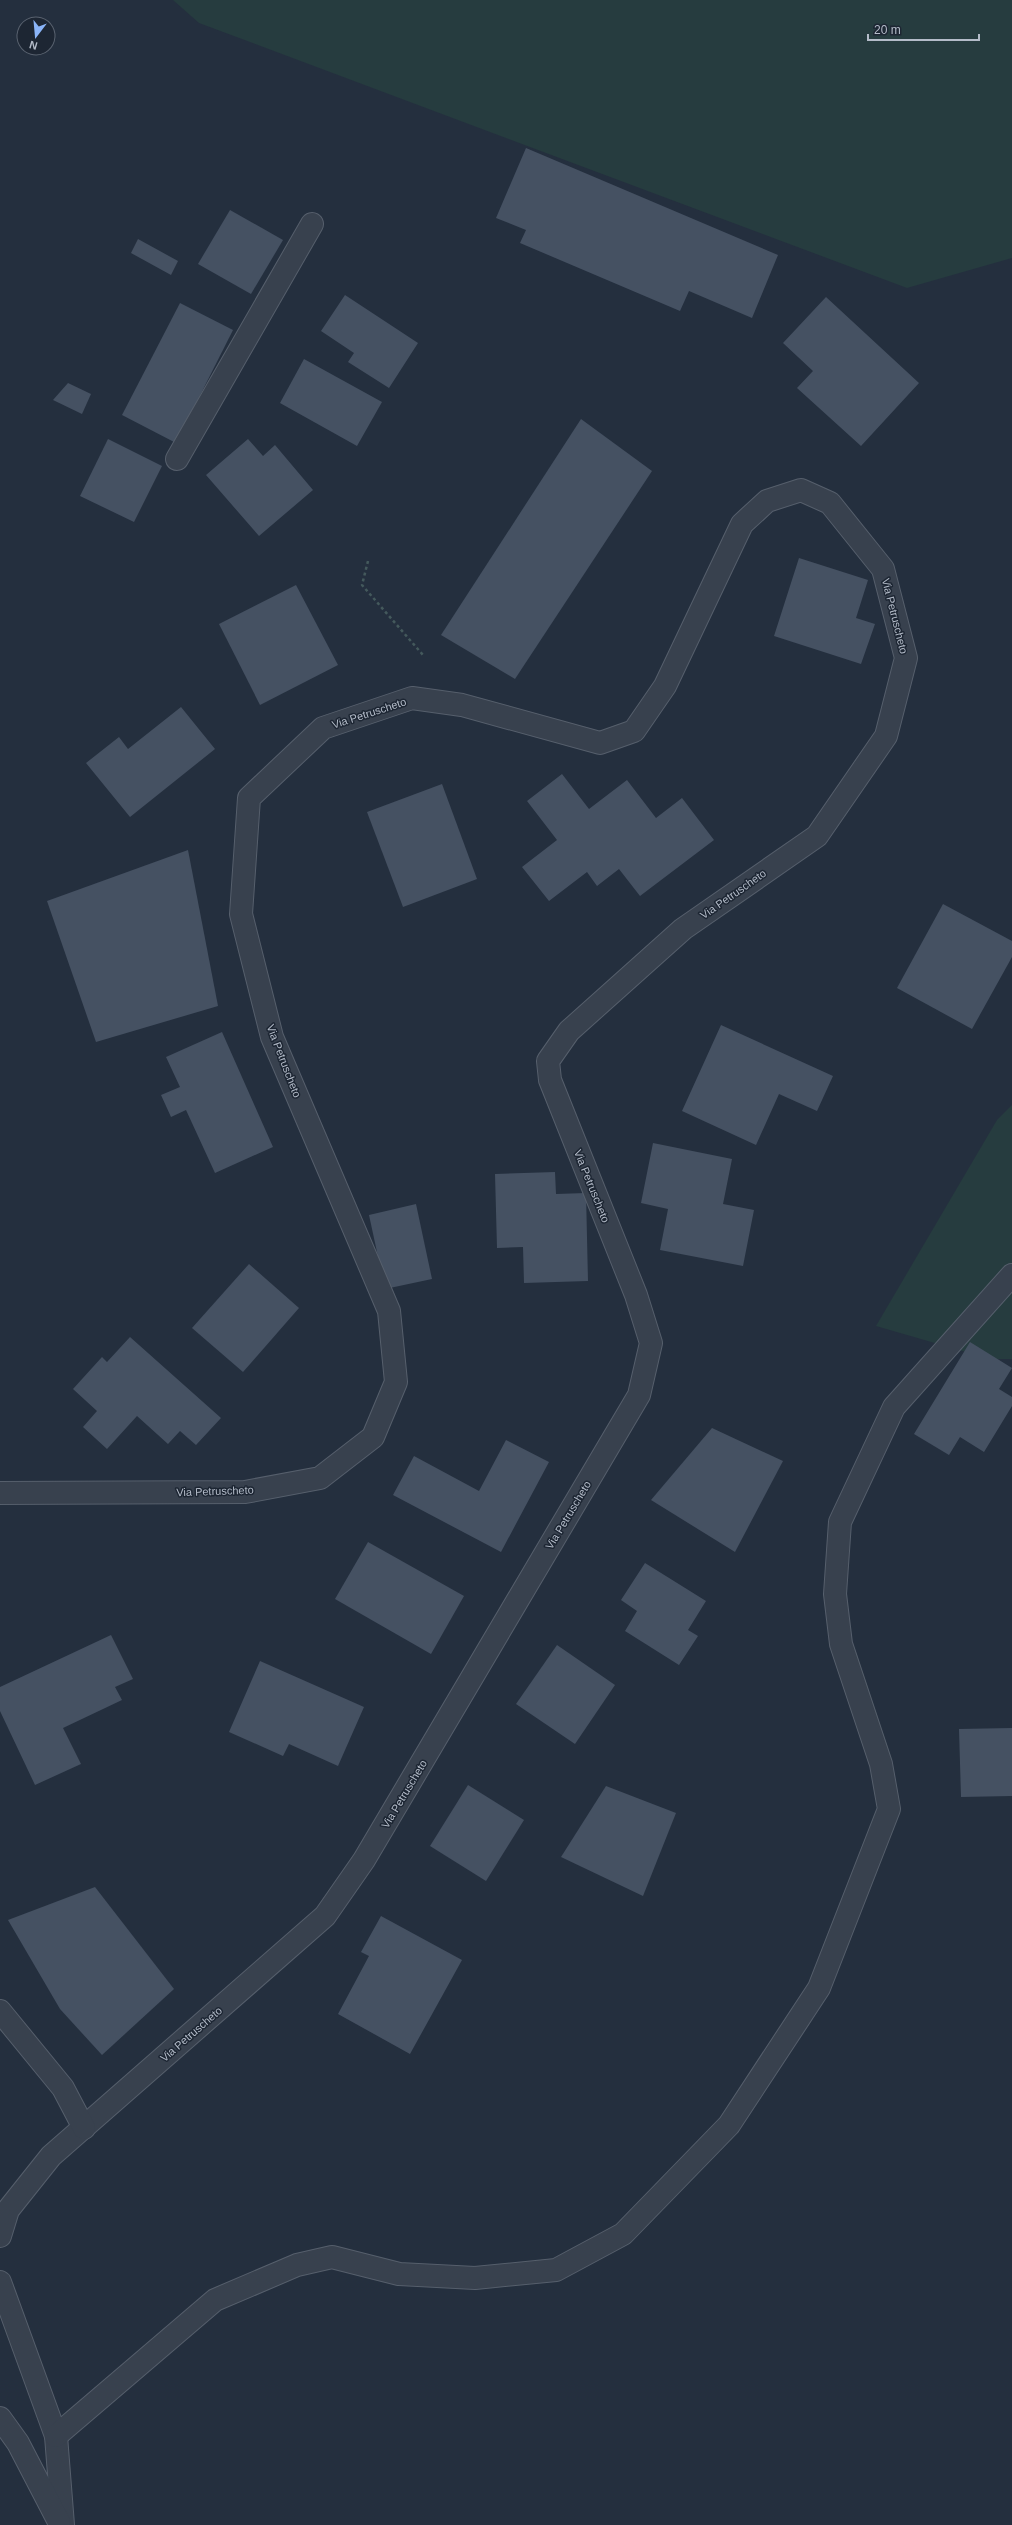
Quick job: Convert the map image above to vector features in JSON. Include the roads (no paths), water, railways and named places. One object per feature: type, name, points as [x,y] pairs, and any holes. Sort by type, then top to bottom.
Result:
[{"type":"street","points":[[177,460],[312,224]]},
{"type":"street","name":"Via Petruscheto","points":[[0,1493],[244,1492],[320,1478],[373,1437],[396,1382],[389,1311],[270,1030],[241,914],[248,798],[323,728],[412,698],[462,705],[600,743],[634,731],[665,686],[742,524],[767,500],[801,490],[830,503],[883,569],[906,658],[886,736],[817,836],[683,929],[569,1031],[548,1060],[550,1080],[636,1295],[651,1343],[639,1395],[364,1860],[325,1916],[51,2156],[8,2210],[0,2236]]},
{"type":"street","points":[[56,2436],[215,2300],[296,2265],[332,2257],[399,2274],[475,2278],[556,2270],[623,2234],[729,2125],[819,1988],[889,1809],[881,1764],[841,1644],[835,1594],[840,1522],[894,1407],[1012,1275]]},
{"type":"street","points":[[0,2011],[63,2088],[84,2128]]},
{"type":"street","points":[[0,2282],[56,2436],[62,2525]]},
{"type":"street","points":[[0,2418],[18,2443],[62,2525]]}]
